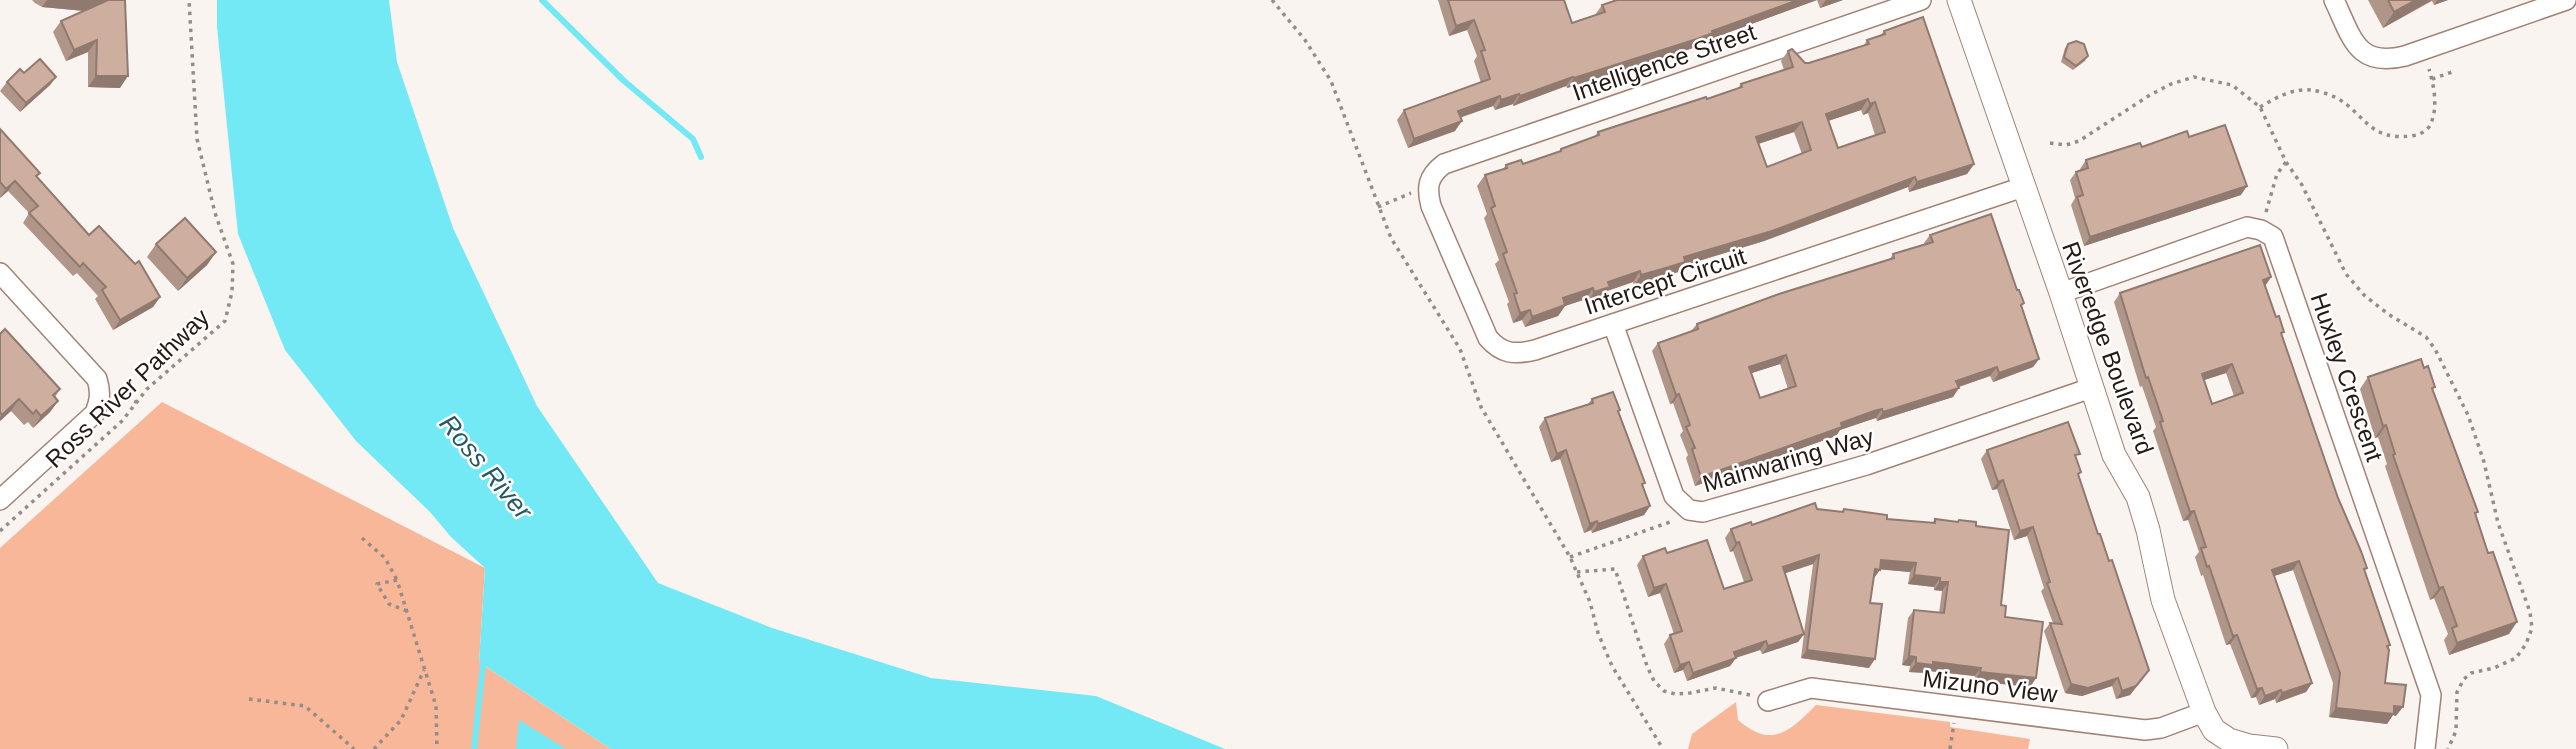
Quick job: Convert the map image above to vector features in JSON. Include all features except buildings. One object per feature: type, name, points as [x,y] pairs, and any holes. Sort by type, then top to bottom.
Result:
[{"type":"street","name":"Intelligence Street","points":[[1429,186],[1434,171],[1444,164],[1921,0]]},
{"type":"street","name":"Riveredge Boulevard","points":[[1959,0],[2062,293],[2114,455],[2138,497],[2148,530],[2162,600],[2204,712],[2214,730],[2229,740],[2249,746],[2276,749]]},
{"type":"street","points":[[2334,0],[2358,47],[2382,60],[2405,56],[2530,6],[2566,0]]},
{"type":"street","name":"Intercept Circuit","points":[[1429,186],[1431,206],[1488,338],[1506,353],[1522,354],[2023,187]]},
{"type":"street","points":[[2062,293],[2247,227],[2261,230]]},
{"type":"street","name":"Huxley Crescent","points":[[2261,230],[2273,237],[2431,695],[2425,749]]},
{"type":"street","points":[[0,273],[97,379],[100,389],[100,400],[95,413],[0,500]]},
{"type":"street","name":"Mainwaring Way","points":[[1613,324],[1674,496],[1689,510],[1703,512],[1866,465],[2091,388]]},
{"type":"street","name":"Mizuno View","points":[[1768,701],[1811,688],[2145,730],[2161,729],[2204,712]]},
{"type":"path","name":"Ross River Pathway","points":[[0,531],[122,421],[147,389],[225,321],[232,292],[233,264],[215,213],[197,139],[189,0]]},
{"type":"path","points":[[1272,0],[1305,40],[1331,81],[1353,132],[1391,238],[1460,349],[1481,407],[1570,556],[1590,602],[1598,633],[1612,666],[1663,749]]},
{"type":"path","points":[[2260,107],[2282,94],[2309,90],[2334,97],[2364,123],[2381,133],[2399,137],[2413,136],[2425,132],[2431,123],[2435,97],[2429,69]]},
{"type":"path","points":[[2432,79],[2452,72]]},
{"type":"path","points":[[2050,143],[2066,145],[2079,141],[2171,84],[2194,78],[2232,85],[2260,107],[2286,163],[2301,186],[2346,274],[2364,295],[2388,314],[2426,337],[2435,349],[2468,415],[2484,462],[2498,523],[2530,612],[2532,628],[2526,644],[2516,658],[2494,668],[2470,673],[2464,679],[2458,692],[2456,731],[2448,749]]},
{"type":"path","points":[[2261,230],[2277,174],[2286,163]]},
{"type":"path","points":[[1378,207],[1429,186]]},
{"type":"path","points":[[1570,556],[1680,518],[1689,510]]},
{"type":"path","points":[[362,538],[385,558],[397,580],[436,706],[436,749]]},
{"type":"path","points":[[1576,572],[1615,569],[1647,666],[1654,681],[1664,691],[1675,694],[1716,688],[1742,692],[1768,701]]},
{"type":"path","points":[[397,580],[377,584],[389,604],[407,611]]},
{"type":"path","points":[[374,749],[401,720],[425,668]]},
{"type":"path","points":[[249,699],[305,706],[354,749]]},
{"type":"path","points":[[1950,749],[1956,707]]},
{"type":"shaded area","points":[[162,402],[485,568],[479,662],[611,749],[0,749],[0,548]]},
{"type":"shaded area","points":[[1736,702],[1738,720],[1761,734],[1780,734],[1816,705],[1950,722],[1950,727],[2030,739],[2028,749],[1688,749],[1692,734]]},
{"type":"water","name":"Ross River","points":[[217,0],[389,0],[397,62],[453,228],[537,406],[658,583],[772,628],[931,678],[1096,696],[1225,749],[611,749],[479,662],[485,568],[356,441],[285,350],[238,234],[217,27]]},
{"type":"water","points":[[519,720],[566,749],[516,749]]},
{"type":"waterway","points":[[542,0],[623,80],[693,139],[701,157]]},
{"type":"waterway","points":[[474,749],[483,665]]}]
